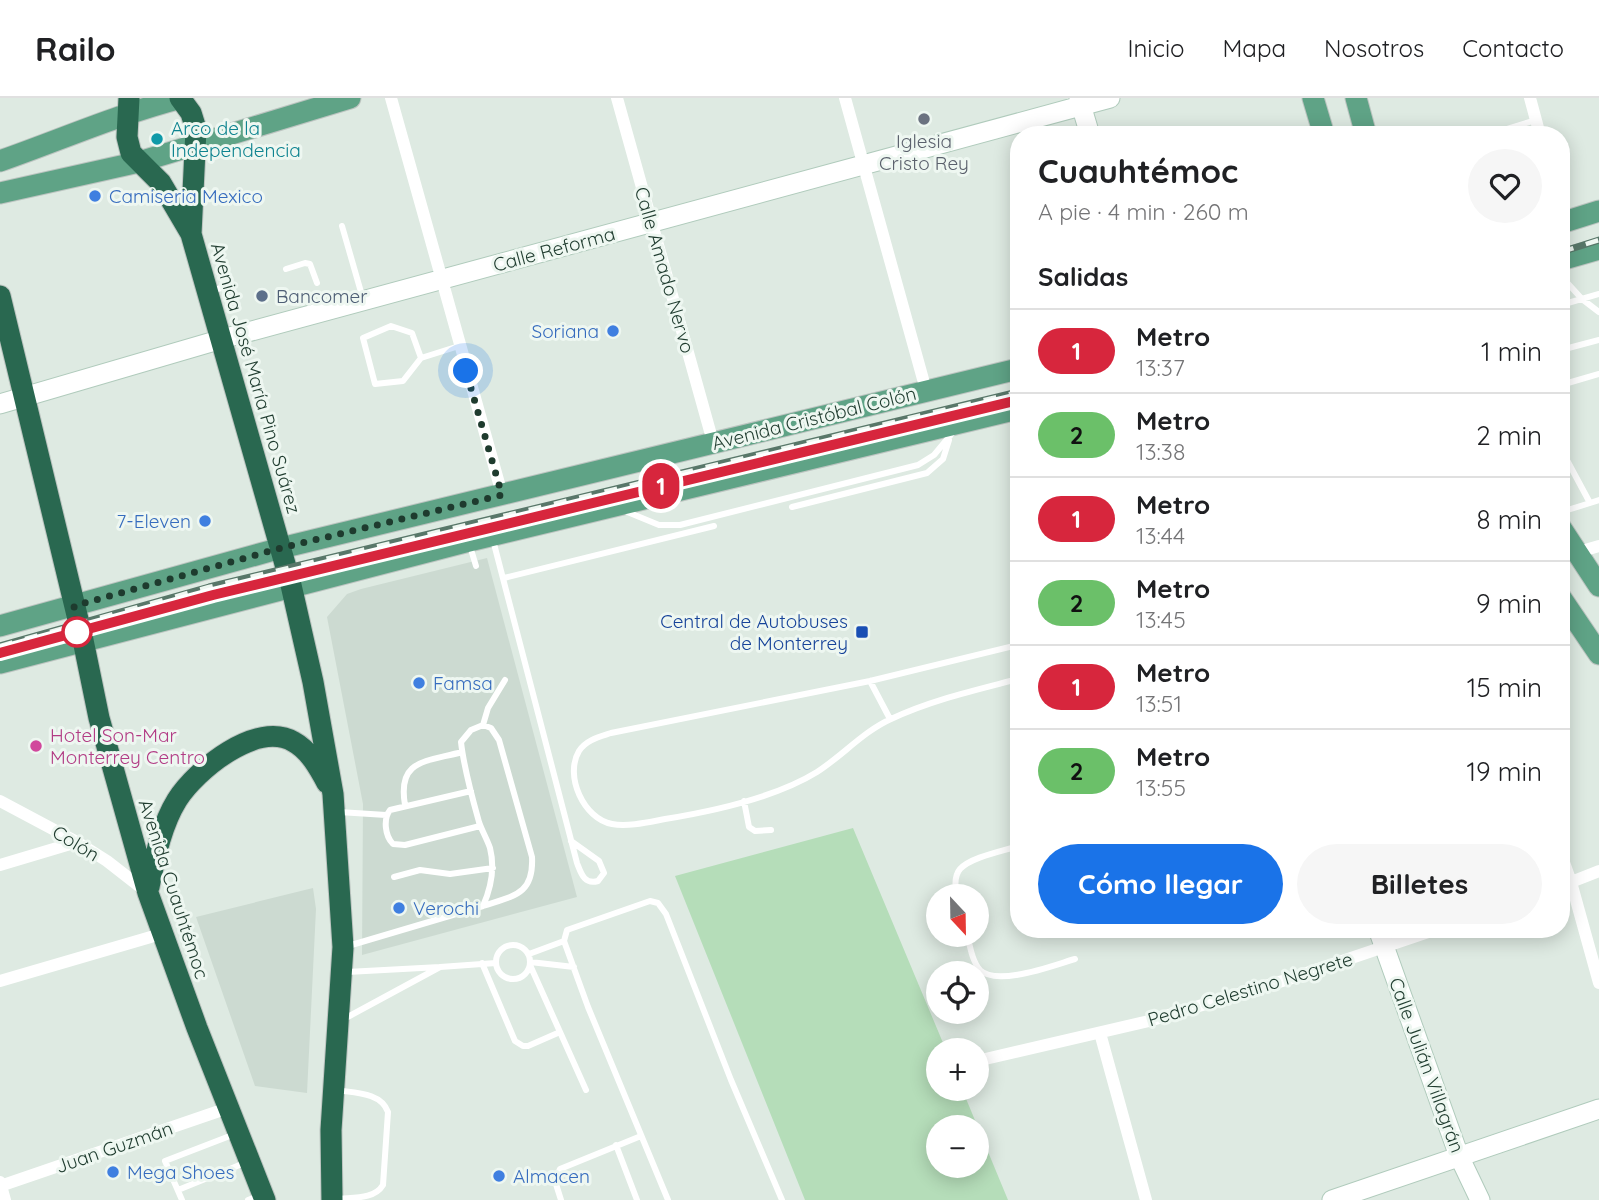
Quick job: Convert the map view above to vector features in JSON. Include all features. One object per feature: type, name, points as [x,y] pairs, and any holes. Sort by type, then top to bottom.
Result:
[{"type":"highway","name":"Avenida José María Pino Suárez","points":[[181,98],[191,113],[196,129],[191,233]]},
{"type":"highway","name":"Avenida José María Pino Suárez","points":[[128,105],[127,137],[131,153],[161,183],[191,233],[218,289],[222,339],[292,585],[313,682],[334,803],[343,947],[331,1129],[332,1199]]},
{"type":"highway","name":"Avenida Cuauhtémoc","points":[[0,296],[83,640],[99,718],[148,893],[249,1161],[258,1198]]},
{"type":"highway","points":[[148,893],[160,839],[177,800],[207,767],[244,744],[265,737],[281,736],[294,741],[313,760],[334,803]]},
{"type":"main road","points":[[0,161],[99,126],[128,105],[181,98]]},
{"type":"main road","points":[[0,193],[196,147],[350,98]]},
{"type":"main road","points":[[1313,98],[1321,126]]},
{"type":"main road","points":[[1356,98],[1364,126]]},
{"type":"main road","points":[[1570,217],[1599,211]]},
{"type":"main road","points":[[1570,257],[1599,249]]},
{"type":"main road","name":"Avenida Cristóbal Colón","points":[[0,626],[281,548],[1010,371]]},
{"type":"main road","name":"Avenida Cristóbal Colón","points":[[0,663],[491,535],[955,430],[1010,412]]},
{"type":"main road","points":[[1570,556],[1599,586]]},
{"type":"main road","points":[[1570,611],[1599,654]]},
{"type":"street","points":[[391,98],[502,495]]},
{"type":"street","name":"Calle Amado Nervo","points":[[617,98],[713,442]]},
{"type":"street","points":[[845,98],[926,390]]},
{"type":"street","name":"Calle Reforma","points":[[0,404],[222,339],[863,165],[1080,102],[1110,98]]},
{"type":"street","points":[[1530,98],[1538,126]]},
{"type":"street","points":[[1080,102],[1087,126]]},
{"type":"street","points":[[1570,555],[1599,546]]},
{"type":"street","name":"Colón","points":[[0,801],[77,842],[148,893]]},
{"type":"street","points":[[0,865],[77,842]]},
{"type":"street","points":[[1570,882],[1599,871]]},
{"type":"street","points":[[1570,896],[1599,983]]},
{"type":"street","points":[[0,981],[161,933]]},
{"type":"street","name":"Pedro Celestino Negrete","points":[[989,1058],[1100,1033],[1289,979],[1382,938]]},
{"type":"street","name":"Calle Julián Villagrán","points":[[1382,938],[1459,1156],[1480,1200]]},
{"type":"street","points":[[1100,1033],[1146,1200]]},
{"type":"street","name":"Juan Guzmán","points":[[0,1184],[228,1108]]},
{"type":"street","points":[[1332,1200],[1599,1109]]},
{"type":"street","points":[[0,1184],[5,1200]]},
{"type":"lane","points":[[1522,126],[1536,120]]},
{"type":"lane","points":[[342,226],[364,301]]},
{"type":"lane","points":[[286,269],[310,264],[317,283]]},
{"type":"lane","points":[[1570,286],[1599,312]]},
{"type":"lane","points":[[1570,302],[1599,294]]},
{"type":"lane","points":[[421,358],[412,333],[391,326],[363,338],[375,384],[403,382],[421,358],[459,346]]},
{"type":"lane","points":[[1570,348],[1599,340]]},
{"type":"lane","points":[[1570,382],[1599,374]]},
{"type":"lane","points":[[614,506],[659,525],[680,525],[918,465],[934,455],[955,430]]},
{"type":"lane","points":[[792,507],[927,473],[943,459],[955,430]]},
{"type":"lane","points":[[1570,466],[1590,503]]},
{"type":"lane","points":[[1570,509],[1599,500]]},
{"type":"lane","points":[[503,578],[714,526]]},
{"type":"lane","points":[[491,535],[571,841],[582,875],[588,882],[598,881],[604,873],[602,866],[571,841]]},
{"type":"lane","points":[[469,541],[475,566]]},
{"type":"lane","points":[[1010,647],[870,681],[611,733],[590,740],[580,750],[574,763],[578,792],[596,818],[612,824],[667,819],[744,801],[791,786],[817,772],[890,719],[1010,681]]},
{"type":"lane","points":[[483,725],[488,708],[505,680]]},
{"type":"lane","points":[[870,681],[890,719]]},
{"type":"lane","points":[[343,947],[483,906],[521,892],[531,880],[532,856],[499,740],[491,728],[483,725],[471,730],[461,742],[471,791],[480,826],[490,848],[493,868],[483,906]]},
{"type":"lane","points":[[405,805],[402,788],[406,773],[420,763],[462,752]]},
{"type":"lane","points":[[471,791],[390,810],[386,815],[389,840],[398,846],[480,826]]},
{"type":"lane","points":[[744,801],[749,827],[755,831],[771,830]]},
{"type":"lane","points":[[334,803],[386,815]]},
{"type":"lane","points":[[956,884],[960,869],[985,856],[1010,848]]},
{"type":"lane","points":[[394,877],[420,870],[450,874],[493,868]]},
{"type":"lane","points":[[668,1200],[564,940],[567,930],[650,901],[662,906],[782,1200]]},
{"type":"lane","points":[[564,940],[530,960],[524,974],[515,979],[500,973],[496,963],[499,951],[509,945],[520,946],[530,960],[586,1090]]},
{"type":"lane","points":[[970,947],[974,961],[990,975],[1005,976],[1075,959]]},
{"type":"lane","points":[[530,960],[573,967]]},
{"type":"lane","points":[[482,963],[515,1041],[528,1046],[560,1032]]},
{"type":"lane","points":[[343,972],[496,963]]},
{"type":"lane","points":[[339,1022],[440,967]]},
{"type":"lane","points":[[332,1199],[374,1195],[380,1190],[383,1185],[388,1112],[378,1098],[334,1090]]},
{"type":"lane","points":[[182,1200],[165,1161],[238,1133]]},
{"type":"lane","points":[[561,1200],[555,1181],[560,1169],[641,1136]]},
{"type":"lane","points":[[616,1145],[637,1200]]},
{"type":"lane","points":[[178,1190],[249,1161]]},
{"type":"shaded area","points":[[487,558],[577,897],[362,955],[363,804],[327,617],[347,594]]},
{"type":"shaded area","points":[[313,888],[316,909],[307,1093],[255,1086],[196,917]]},
{"type":"green space","points":[[853,828],[926,1002],[926,1024],[935,1024],[941,1038],[926,1038],[926,1101],[967,1101],[973,1115],[926,1115],[926,1178],[989,1178],[989,1154],[1008,1200],[805,1200],[675,876]]},
{"type":"railway","points":[[1570,249],[1599,240]]},
{"type":"railway","points":[[0,646],[209,587],[1010,394]]},
{"type":"metro line","name":"1","points":[[0,653],[213,595],[1010,402]]},
{"type":"place","name":"Iglesia Cristo Rey","points":[[924,119]]},
{"type":"place","name":"Arco de la Independencia","points":[[157,139]]},
{"type":"place","name":"Camiseria Mexico","points":[[95,196]]},
{"type":"place","name":"Bancomer","points":[[262,296]]},
{"type":"place","name":"Soriana","points":[[613,331]]},
{"type":"place","name":"7-Eleven","points":[[205,521]]},
{"type":"place","name":"Central de Autobuses de Monterrey","points":[[862,632]]},
{"type":"place","name":"Famsa","points":[[419,683]]},
{"type":"place","name":"Hotel Son-Mar Monterrey Centro","points":[[36,746]]},
{"type":"place","name":"Verochi","points":[[399,908]]},
{"type":"place","name":"Mega Shoes","points":[[113,1172]]},
{"type":"place","name":"Almacen","points":[[499,1176]]},
{"type":"route","points":[[77,632],[74,606],[281,548],[502,495],[466,371]]}]
